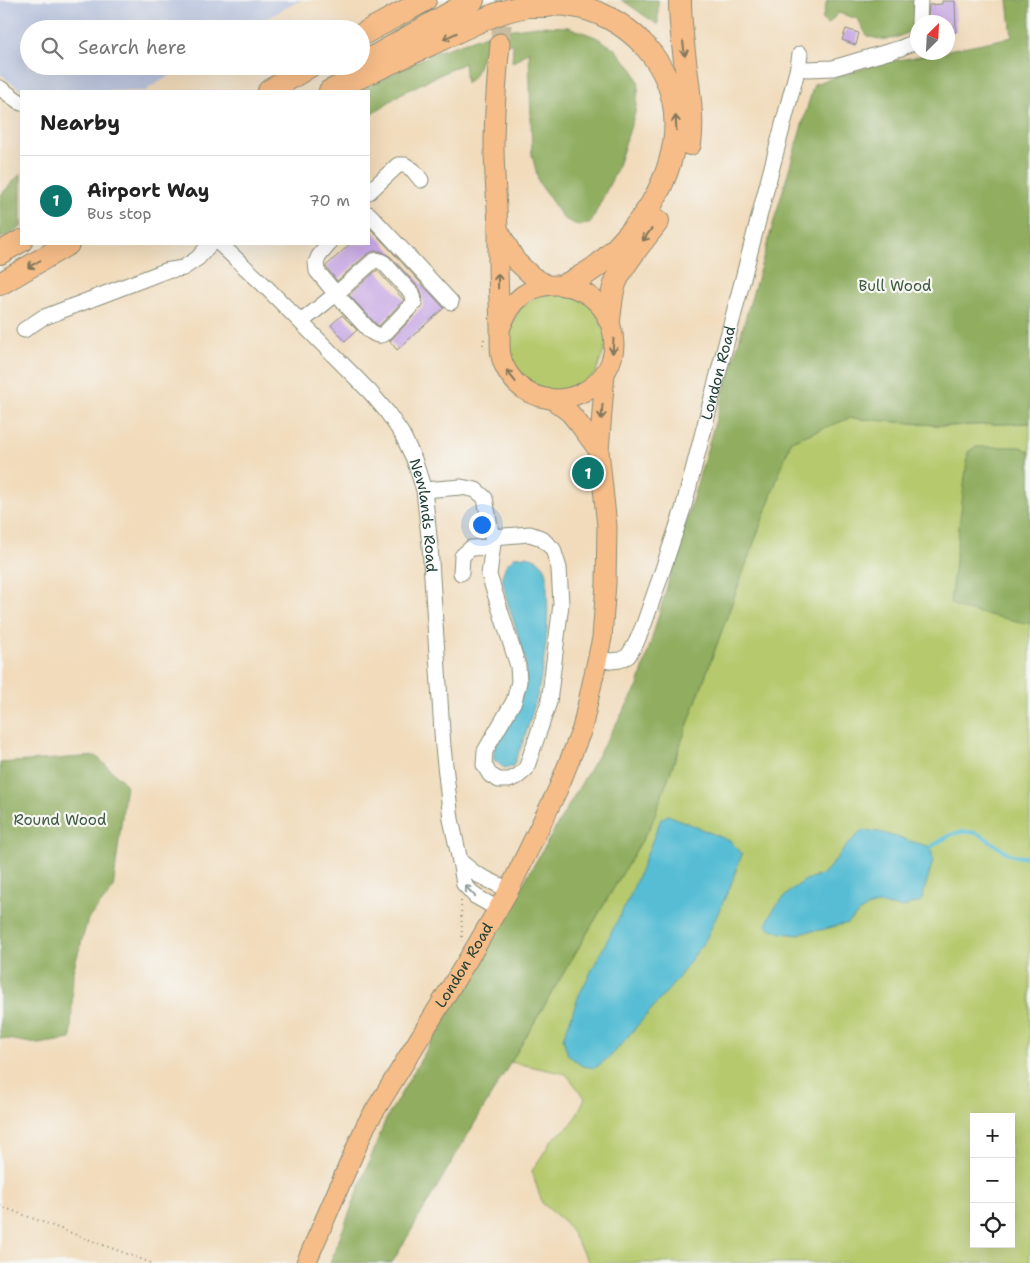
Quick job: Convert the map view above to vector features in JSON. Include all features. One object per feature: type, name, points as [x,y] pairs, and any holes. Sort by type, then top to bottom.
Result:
[{"type":"highway","points":[[370,30],[424,0]]},
{"type":"highway","points":[[370,59],[473,0]]},
{"type":"highway","points":[[609,319],[615,283],[622,270],[658,220],[675,191],[687,161],[691,133],[691,105],[680,0]]},
{"type":"highway","points":[[370,72],[494,15],[527,6],[564,5],[594,10],[615,21],[637,37],[652,54],[665,76],[674,102],[676,129],[673,152],[666,176],[652,205],[608,257],[587,274],[556,285]]},
{"type":"highway","points":[[271,90],[295,75]]},
{"type":"highway","points":[[320,90],[344,75]]},
{"type":"highway","points":[[332,90],[365,75]]},
{"type":"highway","points":[[0,253],[20,242]]},
{"type":"highway","points":[[0,284],[66,245]]},
{"type":"main road","points":[[498,228],[516,262],[532,276],[556,285],[583,291],[598,303],[609,319],[613,332],[614,346],[611,360],[605,373],[595,385],[582,394],[568,399],[552,400],[538,397],[526,391],[515,382],[506,370],[501,357],[499,343],[498,228],[494,145],[500,43]]},
{"type":"main road","points":[[500,330],[505,317],[517,300],[534,289],[556,285]]},
{"type":"main road","name":"London Road","points":[[306,1263],[366,1125],[475,948],[508,890],[558,789],[582,729],[602,638],[607,526],[599,451],[605,373]]},
{"type":"main road","points":[[552,400],[575,419],[599,451]]},
{"type":"street","points":[[919,15],[920,0]]},
{"type":"street","name":"London Road","points":[[597,659],[611,661],[620,660],[628,656],[644,624],[659,581],[683,509],[799,61],[807,69],[833,68],[910,44]]},
{"type":"street","points":[[0,88],[20,102]]},
{"type":"street","points":[[370,191],[398,165],[405,165],[413,170],[421,180]]},
{"type":"street","points":[[370,215],[451,302]]},
{"type":"street","points":[[24,330],[42,318],[165,271],[183,268],[198,258],[209,245]]},
{"type":"street","name":"Newlands Road","points":[[221,245],[370,392],[402,434],[414,459],[424,490],[430,546],[443,747],[452,819],[464,884]]},
{"type":"street","points":[[301,322],[336,294],[372,262],[379,260],[413,295],[414,303],[384,334],[380,336],[370,331],[336,294],[317,271],[316,264],[319,256],[328,245]]},
{"type":"street","points":[[424,490],[461,487],[476,490],[485,498],[492,542],[489,576],[518,666],[519,682],[514,701],[485,751],[484,765],[490,775],[499,780],[509,780],[518,776],[526,769],[549,702],[561,604],[559,568],[553,549],[541,538],[530,534],[492,542],[471,548],[462,556],[461,573]]},
{"type":"street","points":[[460,861],[476,874],[508,890]]},
{"type":"street","points":[[464,884],[475,896],[498,908]]},
{"type":"path","points":[[461,943],[460,896],[464,884]]},
{"type":"path","points":[[0,1206],[151,1263]]},
{"type":"shaded area","points":[[0,0],[302,0],[265,20],[20,20],[20,75],[171,75],[148,90],[21,90],[0,74]]},
{"type":"green space","points":[[621,0],[658,0],[658,25],[625,2]]},
{"type":"green space","points":[[827,0],[918,0],[917,15],[910,15],[910,31],[894,38],[882,39],[867,36],[858,19],[838,13],[828,24],[822,20]]},
{"type":"green space","name":"Bull Wood","points":[[1008,0],[1030,0],[1030,423],[946,426],[850,418],[791,441],[651,825],[392,1263],[330,1263],[385,1121],[638,686],[814,84],[877,64],[910,58],[910,60],[955,60],[955,49],[1012,37]]},
{"type":"green space","points":[[537,26],[568,27],[596,37],[615,49],[634,71],[639,84],[635,113],[617,169],[591,222],[580,226],[564,219],[539,183],[532,155],[529,51],[512,63],[513,44],[488,41],[475,75],[466,84],[464,63],[402,93],[370,115],[370,90],[363,90],[431,54],[498,31]]},
{"type":"green space","points":[[20,174],[20,228],[0,239],[0,196]]},
{"type":"green space","points":[[562,291],[595,307],[608,341],[595,374],[572,389],[545,390],[528,382],[516,368],[509,351],[509,333],[511,324],[521,308],[535,297]]},
{"type":"green space","points":[[850,418],[946,426],[1030,423],[1030,1263],[589,1263],[566,1223],[542,1203],[532,1171],[552,1140],[573,1123],[585,1098],[566,1074],[511,1062],[651,825],[791,441]]},
{"type":"green space","points":[[975,447],[1021,447],[1030,452],[1030,624],[957,608],[950,603],[968,452]]},
{"type":"green space","name":"Round Wood","points":[[96,756],[126,784],[113,889],[88,919],[73,971],[71,1039],[38,1044],[0,1038],[0,763]]},
{"type":"water","points":[[526,556],[539,561],[546,570],[547,635],[540,680],[529,724],[513,766],[504,768],[494,760],[494,749],[526,682],[525,658],[506,597],[502,576],[506,565],[514,557]]},
{"type":"water","points":[[668,815],[730,841],[742,854],[730,887],[706,939],[676,981],[612,1055],[595,1068],[582,1066],[568,1055],[563,1039],[579,995],[630,896],[661,819]]},
{"type":"water","points":[[864,830],[879,832],[931,847],[933,860],[922,899],[919,903],[910,904],[904,908],[877,904],[867,907],[848,923],[821,930],[803,932],[799,935],[782,933],[767,927],[771,914],[781,900],[806,880],[824,873],[852,840]]},
{"type":"building","points":[[942,1],[955,1],[956,32],[955,15],[928,15],[929,5],[942,4]]},
{"type":"building","points":[[846,29],[859,33],[856,45],[842,40]]},
{"type":"building","points":[[370,228],[444,308],[397,350],[390,341],[423,306],[420,289],[391,257],[381,251],[367,254],[337,281],[326,266],[349,245],[370,245]]},
{"type":"building","points":[[377,270],[404,300],[379,326],[349,295]]},
{"type":"building","points":[[342,315],[357,330],[345,341],[331,325]]},
{"type":"waterway","points":[[931,847],[954,834],[972,832],[1011,855],[1020,857],[1030,856]]},
{"type":"tunnel","points":[[500,43],[505,0]]},
{"type":"place","name":"Airport Way","points":[[588,473]]}]
